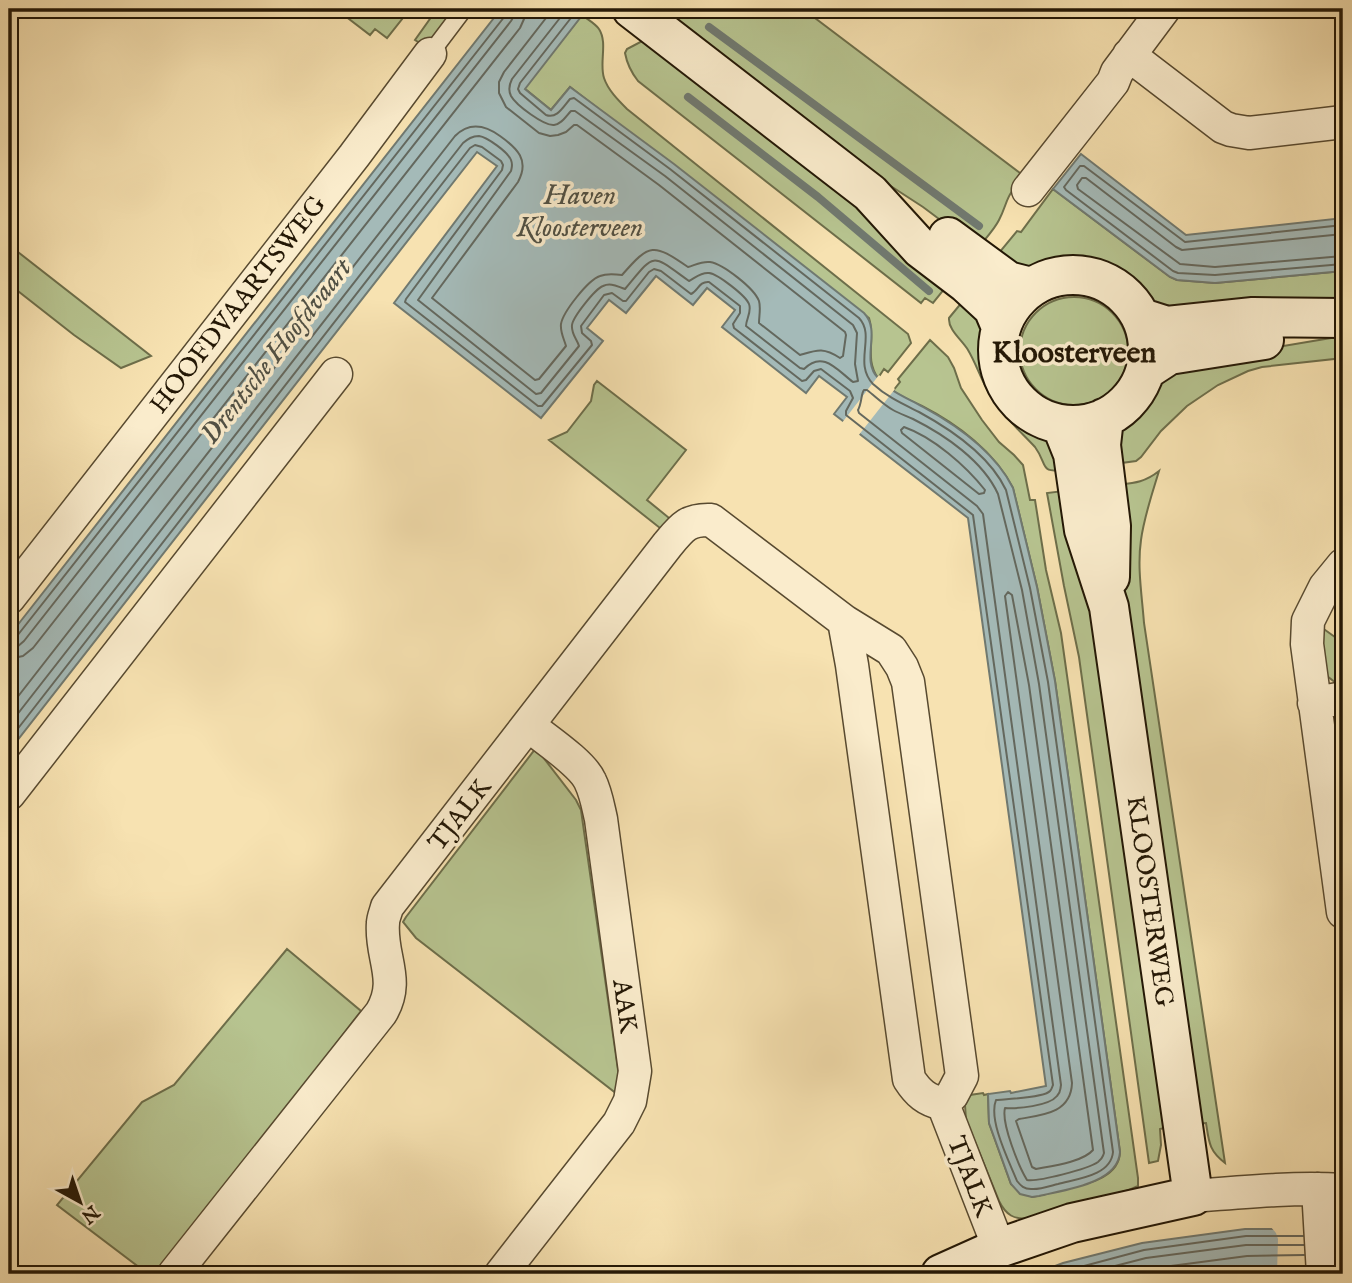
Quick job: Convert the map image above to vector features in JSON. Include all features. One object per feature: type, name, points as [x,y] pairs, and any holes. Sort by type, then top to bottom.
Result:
[{"type":"street","points":[[1028,190],[1113,82],[1117,72],[1164,9]]},
{"type":"street","points":[[645,13],[870,193],[921,249],[993,308],[1001,327]]},
{"type":"street","name":"HOOFDVAARTSWEG","points":[[9,598],[382,120],[430,54]]},
{"type":"street","points":[[1129,55],[1231,131],[1249,133],[1343,122]]},
{"type":"street","points":[[870,193],[938,229],[1008,281],[1031,287]]},
{"type":"street","points":[[1081,274],[1106,282],[1127,297],[1142,318],[1148,342],[1146,370],[1137,390],[1123,406],[1104,418],[1083,424],[1062,424],[1041,418],[1023,406],[1009,389],[999,359],[1001,327],[1013,305],[1031,287],[1055,277],[1081,274]]},
{"type":"street","points":[[1142,318],[1167,326],[1253,317],[1341,319]]},
{"type":"street","points":[[1146,370],[1169,355],[1256,342],[1341,319]]},
{"type":"street","points":[[9,794],[335,374]]},
{"type":"street","name":"KLOOSTERWEG","points":[[1104,418],[1101,444],[1111,526],[1109,607],[1193,1196]]},
{"type":"street","name":"KLOOSTERWEG","points":[[1062,424],[1073,454],[1084,530],[1109,607]]},
{"type":"street","name":"TJALK","points":[[173,1274],[388,1002],[391,988],[383,924],[387,907],[668,544],[684,525],[699,519],[712,520],[844,621],[891,650],[902,667],[908,682],[962,1076],[952,1095],[943,1104]]},
{"type":"street","points":[[1343,565],[1325,587],[1308,621],[1307,644],[1329,703],[1343,912]]},
{"type":"street","name":"TJALK","points":[[844,621],[909,1079],[917,1093],[943,1104]]},
{"type":"street","name":"AAK","points":[[501,1274],[619,1123],[631,1101],[635,1072],[596,797],[589,778],[577,764],[528,726]]},
{"type":"street","name":"TJALK","points":[[943,1104],[999,1248]]},
{"type":"street","points":[[941,1274],[999,1248],[1072,1223],[1193,1196],[1331,1189],[1321,1221],[1323,1274]]},
{"type":"lane","name":"HOOFDVAARTSWEG","points":[[430,54],[464,9]]},
{"type":"green space","points":[[336,9],[410,9],[387,38],[375,29],[370,35]]},
{"type":"green space","points":[[437,9],[456,9],[426,47],[415,40]]},
{"type":"green space","points":[[673,9],[803,9],[1028,179],[1011,192],[997,224],[978,248],[883,181],[674,19]]},
{"type":"green space","points":[[582,15],[594,23],[602,35],[604,78],[611,91],[627,109],[908,334],[911,343],[888,372],[884,369],[878,378],[874,371],[869,318],[570,87],[551,110],[524,88]]},
{"type":"green space","points":[[648,38],[834,184],[950,282],[933,303],[925,298],[921,303],[638,81],[625,53],[627,49]]},
{"type":"green space","points":[[1053,189],[1177,280],[1215,283],[1343,271],[1343,304],[1187,315],[1148,303],[1115,274],[1096,267],[1067,264],[1036,271],[994,259],[1017,231],[1021,232]]},
{"type":"green space","points":[[9,245],[151,356],[121,368],[74,335],[9,284]]},
{"type":"green space","points":[[967,296],[988,338],[991,366],[1000,391],[1018,414],[1047,432],[1067,469],[1052,470],[1045,467],[1035,447],[1007,418],[988,392],[968,350],[949,322],[949,318]]},
{"type":"green space","points":[[1074,297],[1095,301],[1112,313],[1124,330],[1128,351],[1124,372],[1112,389],[1095,401],[1074,405],[1053,401],[1036,389],[1024,372],[1020,351],[1024,330],[1036,313],[1053,301]]},
{"type":"green space","points":[[1343,336],[1343,358],[1248,371],[1218,385],[1187,406],[1136,461],[1114,464],[1119,430],[1163,372],[1259,350]]},
{"type":"green space","points":[[930,340],[948,357],[961,388],[982,420],[999,442],[1023,465],[1030,500],[1035,500],[1046,570],[1061,633],[1138,1178],[1138,1186],[1129,1190],[1029,1218],[1011,1216],[999,1201],[966,1120],[965,1105],[970,1095],[988,1094],[989,1123],[1011,1184],[1032,1197],[1100,1179],[1114,1168],[1120,1152],[1055,681],[1037,587],[1013,488],[1005,475],[986,451],[961,430],[893,391],[900,382],[898,379]]},
{"type":"green space","points":[[597,381],[686,450],[647,500],[674,522],[665,532],[549,440],[567,432],[591,401]]},
{"type":"green space","points":[[1159,471],[1142,531],[1140,582],[1225,1163],[1211,1146],[1206,1123],[1195,1124],[1127,622],[1115,485],[1143,480]]},
{"type":"green space","points":[[1071,490],[1094,623],[1168,1127],[1160,1129],[1158,1161],[1149,1163],[1079,657],[1047,493]]},
{"type":"green space","points":[[1321,627],[1339,640],[1343,635],[1341,687],[1322,672]]},
{"type":"green space","points":[[536,748],[581,810],[620,1084],[617,1094],[416,938],[403,922]]},
{"type":"green space","points":[[287,949],[361,1011],[160,1274],[148,1274],[57,1205],[142,1102],[174,1085]]},
{"type":"water","points":[[501,9],[587,9],[525,89],[551,110],[570,87],[674,164],[864,313],[871,328],[871,363],[878,378],[974,441],[996,463],[1013,488],[1037,587],[1055,681],[1120,1152],[1117,1163],[1110,1172],[1100,1178],[1075,1188],[1039,1196],[1020,1194],[1011,1184],[989,1123],[988,1094],[1011,1093],[1046,1086],[968,518],[834,414],[847,397],[819,376],[806,393],[722,327],[735,310],[707,288],[693,305],[656,276],[626,313],[609,300],[587,328],[603,341],[541,418],[394,303],[497,166],[477,152],[9,751],[9,636]]},
{"type":"water","points":[[1081,154],[1186,235],[1343,218],[1343,271],[1215,283],[1170,277],[1053,189]]},
{"type":"water","points":[[1245,1229],[1343,1229],[1324,1274],[1034,1274],[1063,1263],[1142,1243]]},
{"type":"pier","points":[[879,375],[895,389],[858,436],[841,424]]},
{"type":"pier","points":[[1343,1225],[1343,1272],[1277,1274],[1278,1239],[1270,1226]]},
{"type":"waterway","points":[[709,27],[979,226]]},
{"type":"waterway","points":[[688,97],[818,197],[929,291]]},
{"type":"district","name":"Kloosterveen","points":[[1074,352]]},
{"type":"water label","name":"Haven Kloosterveen","points":[[580,210]]},
{"type":"water label","name":"Drentsche Hoofdvaart","points":[[275,350]]}]
